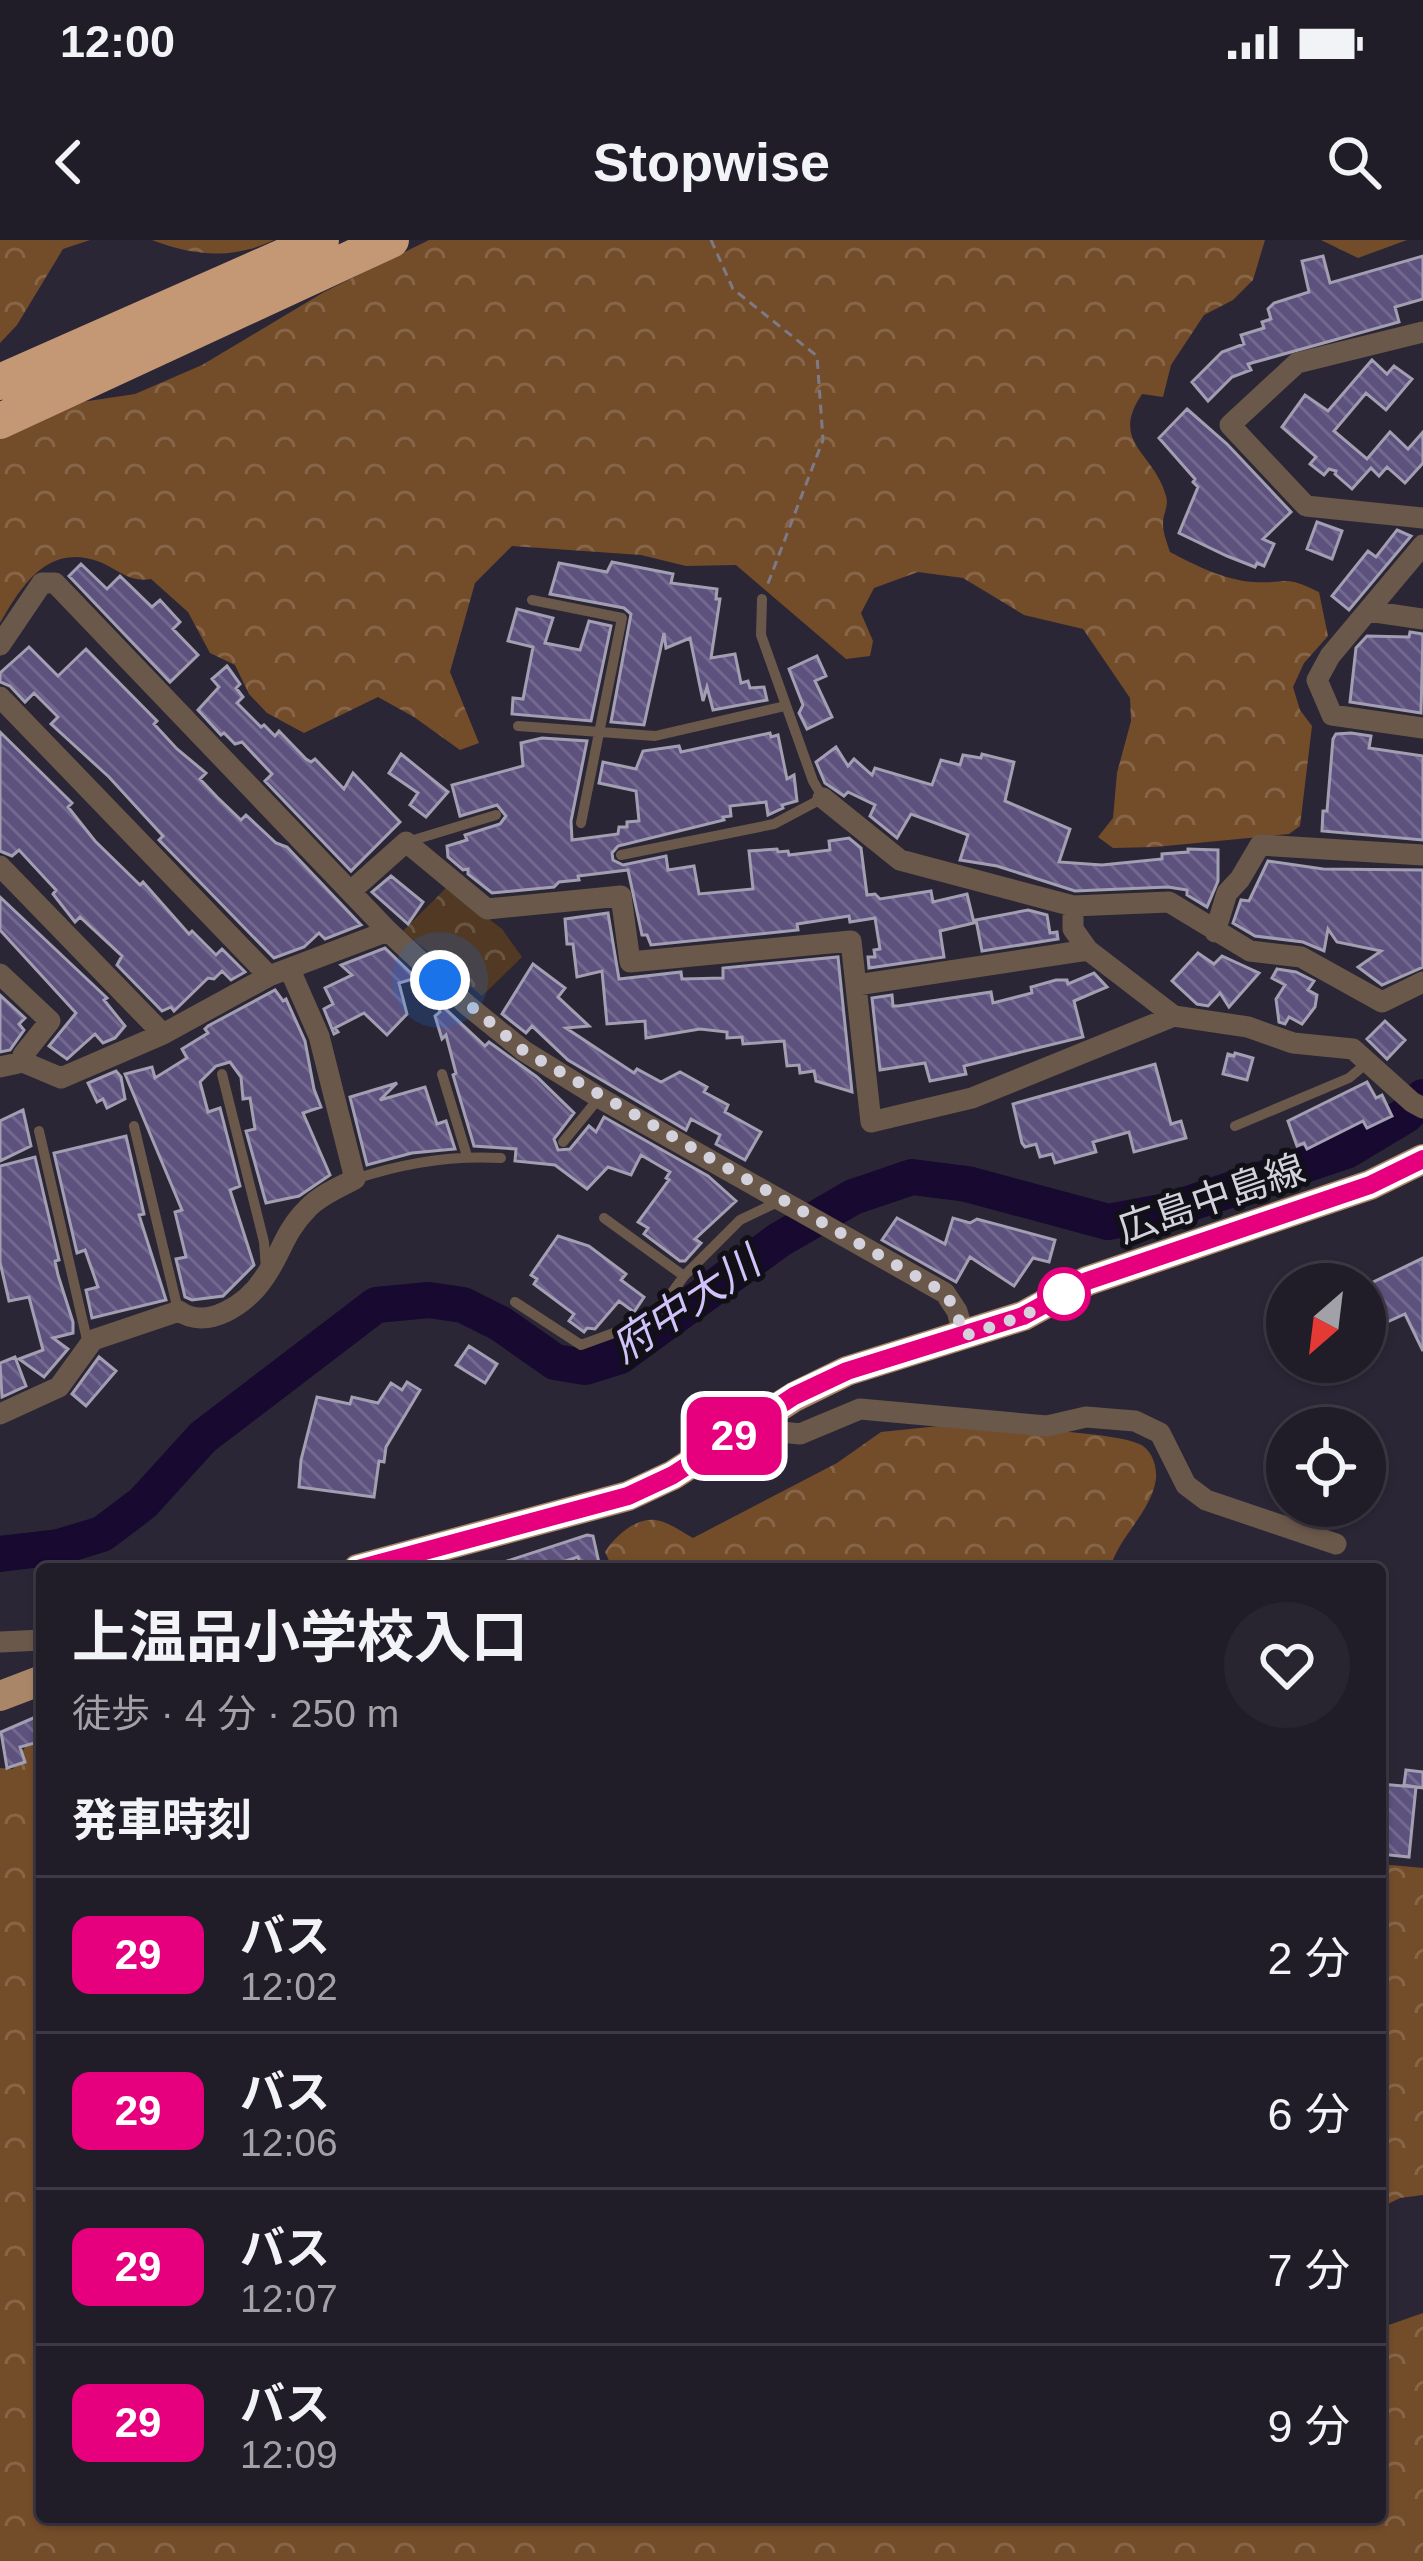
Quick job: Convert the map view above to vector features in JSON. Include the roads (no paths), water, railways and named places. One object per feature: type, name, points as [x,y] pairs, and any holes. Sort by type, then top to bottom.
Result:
[{"type":"highway","points":[[0,421],[288,273],[322,240]]},
{"type":"highway","points":[[0,382],[288,273],[391,240]]},
{"type":"main road","name":"広島中島線","points":[[380,1563],[628,1496],[673,1475],[794,1396],[847,1371],[1023,1316],[1087,1281],[1370,1185],[1423,1159]]},
{"type":"main road","points":[[0,1696],[36,1682]]},
{"type":"street","points":[[1423,332],[1297,363],[1230,425],[1306,506],[1423,518]]},
{"type":"street","points":[[1423,545],[1330,656],[1317,680],[1332,715],[1423,728]]},
{"type":"street","points":[[0,645],[42,583],[56,583],[388,931],[466,1005],[524,1051],[600,1098],[945,1293],[964,1336]]},
{"type":"street","points":[[1368,611],[1423,619]]},
{"type":"street","points":[[0,697],[279,973],[319,1036],[356,1178],[312,1203],[283,1237],[266,1276],[248,1297],[207,1320],[191,1319],[178,1311],[93,1340],[59,1387],[0,1414]]},
{"type":"street","points":[[823,798],[900,860],[1073,906],[1169,902],[1250,951],[1301,957],[1382,1002],[1423,982]]},
{"type":"street","points":[[351,891],[406,842],[488,909],[621,896],[630,962],[850,941],[871,1122],[972,1098],[1174,1016]]},
{"type":"street","points":[[1215,932],[1227,893],[1260,845],[1423,855]]},
{"type":"street","points":[[0,866],[163,1034]]},
{"type":"street","points":[[1073,906],[1072,929],[1088,950],[1174,1016],[1248,1027],[1293,1043],[1353,1049],[1417,1105]]},
{"type":"street","points":[[0,1067],[23,1062],[61,1078],[163,1034],[279,973],[388,931]]},
{"type":"street","points":[[857,985],[1088,950]]},
{"type":"street","points":[[0,974],[50,1022],[23,1055],[23,1062]]},
{"type":"street","points":[[745,1428],[800,1434],[860,1408],[1047,1426],[1086,1417],[1135,1421],[1160,1433],[1186,1485],[1206,1500],[1336,1544]]},
{"type":"street","points":[[0,1642],[36,1640]]},
{"type":"lane","points":[[621,855],[774,824],[823,798],[761,635],[762,599]]},
{"type":"lane","points":[[532,601],[622,619],[581,823]]},
{"type":"lane","points":[[518,726],[656,736],[785,706]]},
{"type":"lane","points":[[406,842],[496,815]]},
{"type":"lane","points":[[1235,1126],[1349,1078],[1370,1060]]},
{"type":"lane","points":[[222,1074],[264,1242],[266,1276]]},
{"type":"lane","points":[[442,1074],[467,1156]]},
{"type":"lane","points":[[562,1142],[600,1098]]},
{"type":"lane","points":[[134,1126],[178,1311]]},
{"type":"lane","points":[[39,1131],[89,1346]]},
{"type":"lane","points":[[356,1178],[398,1165],[467,1156],[500,1158]]},
{"type":"lane","points":[[515,1303],[581,1345],[630,1328],[658,1312],[684,1276],[740,1220],[787,1203]]},
{"type":"lane","points":[[604,1218],[684,1276]]},
{"type":"waterway","name":"府中大川","points":[[0,1554],[59,1547],[102,1534],[143,1503],[203,1437],[376,1305],[429,1300],[463,1305],[501,1324],[555,1362],[585,1367],[620,1356],[779,1240],[853,1197],[912,1177],[967,1184],[1108,1222],[1167,1211],[1346,1151],[1406,1115],[1423,1097]]}]
